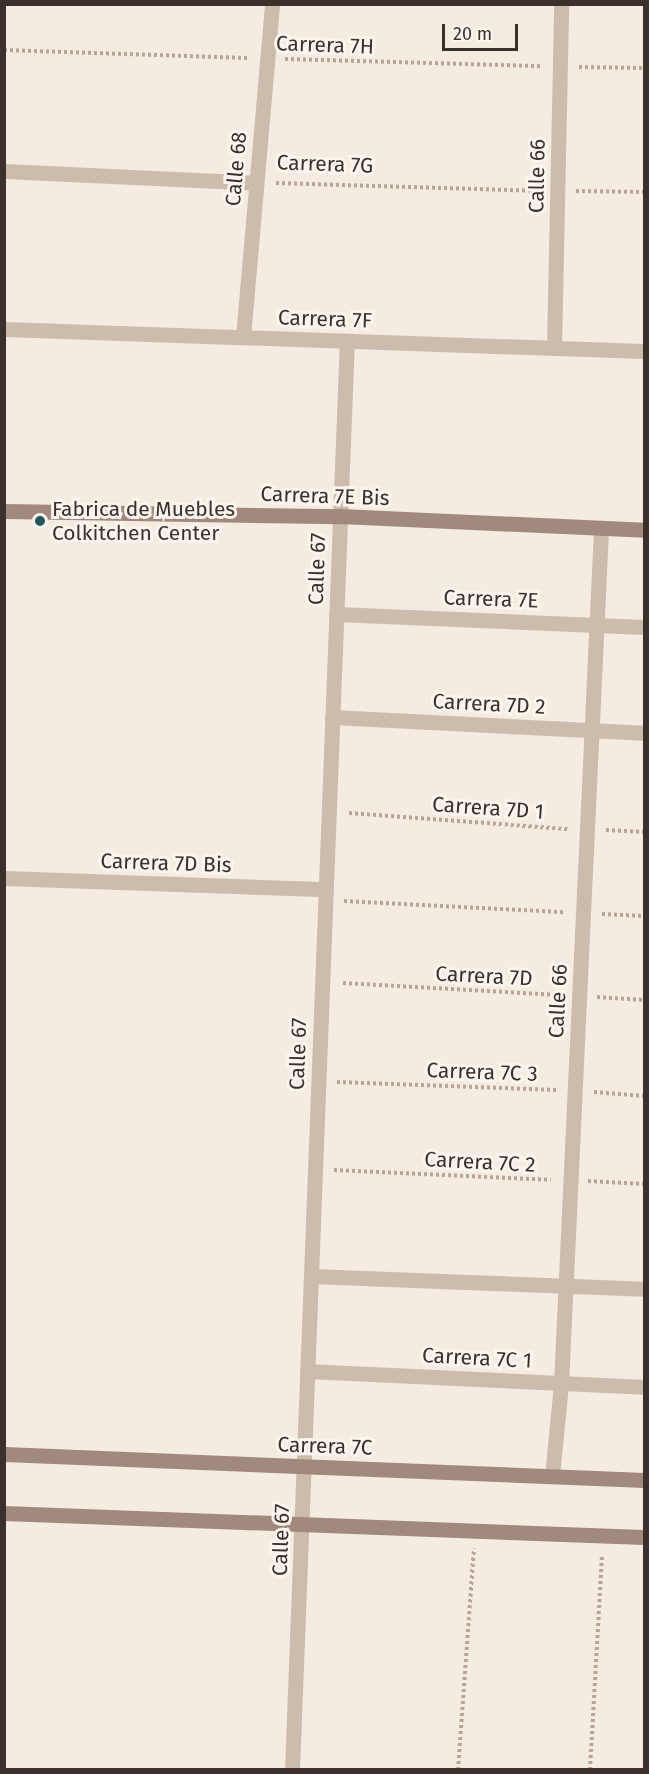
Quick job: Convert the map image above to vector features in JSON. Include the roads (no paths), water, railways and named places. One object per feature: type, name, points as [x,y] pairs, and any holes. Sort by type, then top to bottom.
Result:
[{"type":"street","name":"Calle 68","points":[[243,337],[272,4]]},
{"type":"street","name":"Calle 66","points":[[554,348],[561,4]]},
{"type":"street","name":"Carrera 7G","points":[[4,171],[256,183]]},
{"type":"street","name":"Carrera 7F","points":[[4,329],[645,351]]},
{"type":"street","name":"Calle 67","points":[[292,1770],[304,1525],[307,1371],[347,341]]},
{"type":"street","name":"Carrera 7E Bis","points":[[4,511],[340,516],[645,530]]},
{"type":"street","name":"Calle 66","points":[[552,1476],[561,1384],[601,528]]},
{"type":"street","name":"Carrera 7E","points":[[336,614],[645,627]]},
{"type":"street","name":"Carrera 7D 2","points":[[332,717],[645,733]]},
{"type":"street","name":"Carrera 7D Bis","points":[[4,878],[325,895]]},
{"type":"street","points":[[311,1276],[645,1289]]},
{"type":"street","name":"Carrera 7C 1","points":[[307,1371],[645,1388]]},
{"type":"street","name":"Carrera 7C","points":[[4,1454],[645,1480]]},
{"type":"street","points":[[4,1514],[645,1537]]},
{"type":"place","name":"Fabrica de Muebles Colkitchen Center","points":[[40,521]]}]
